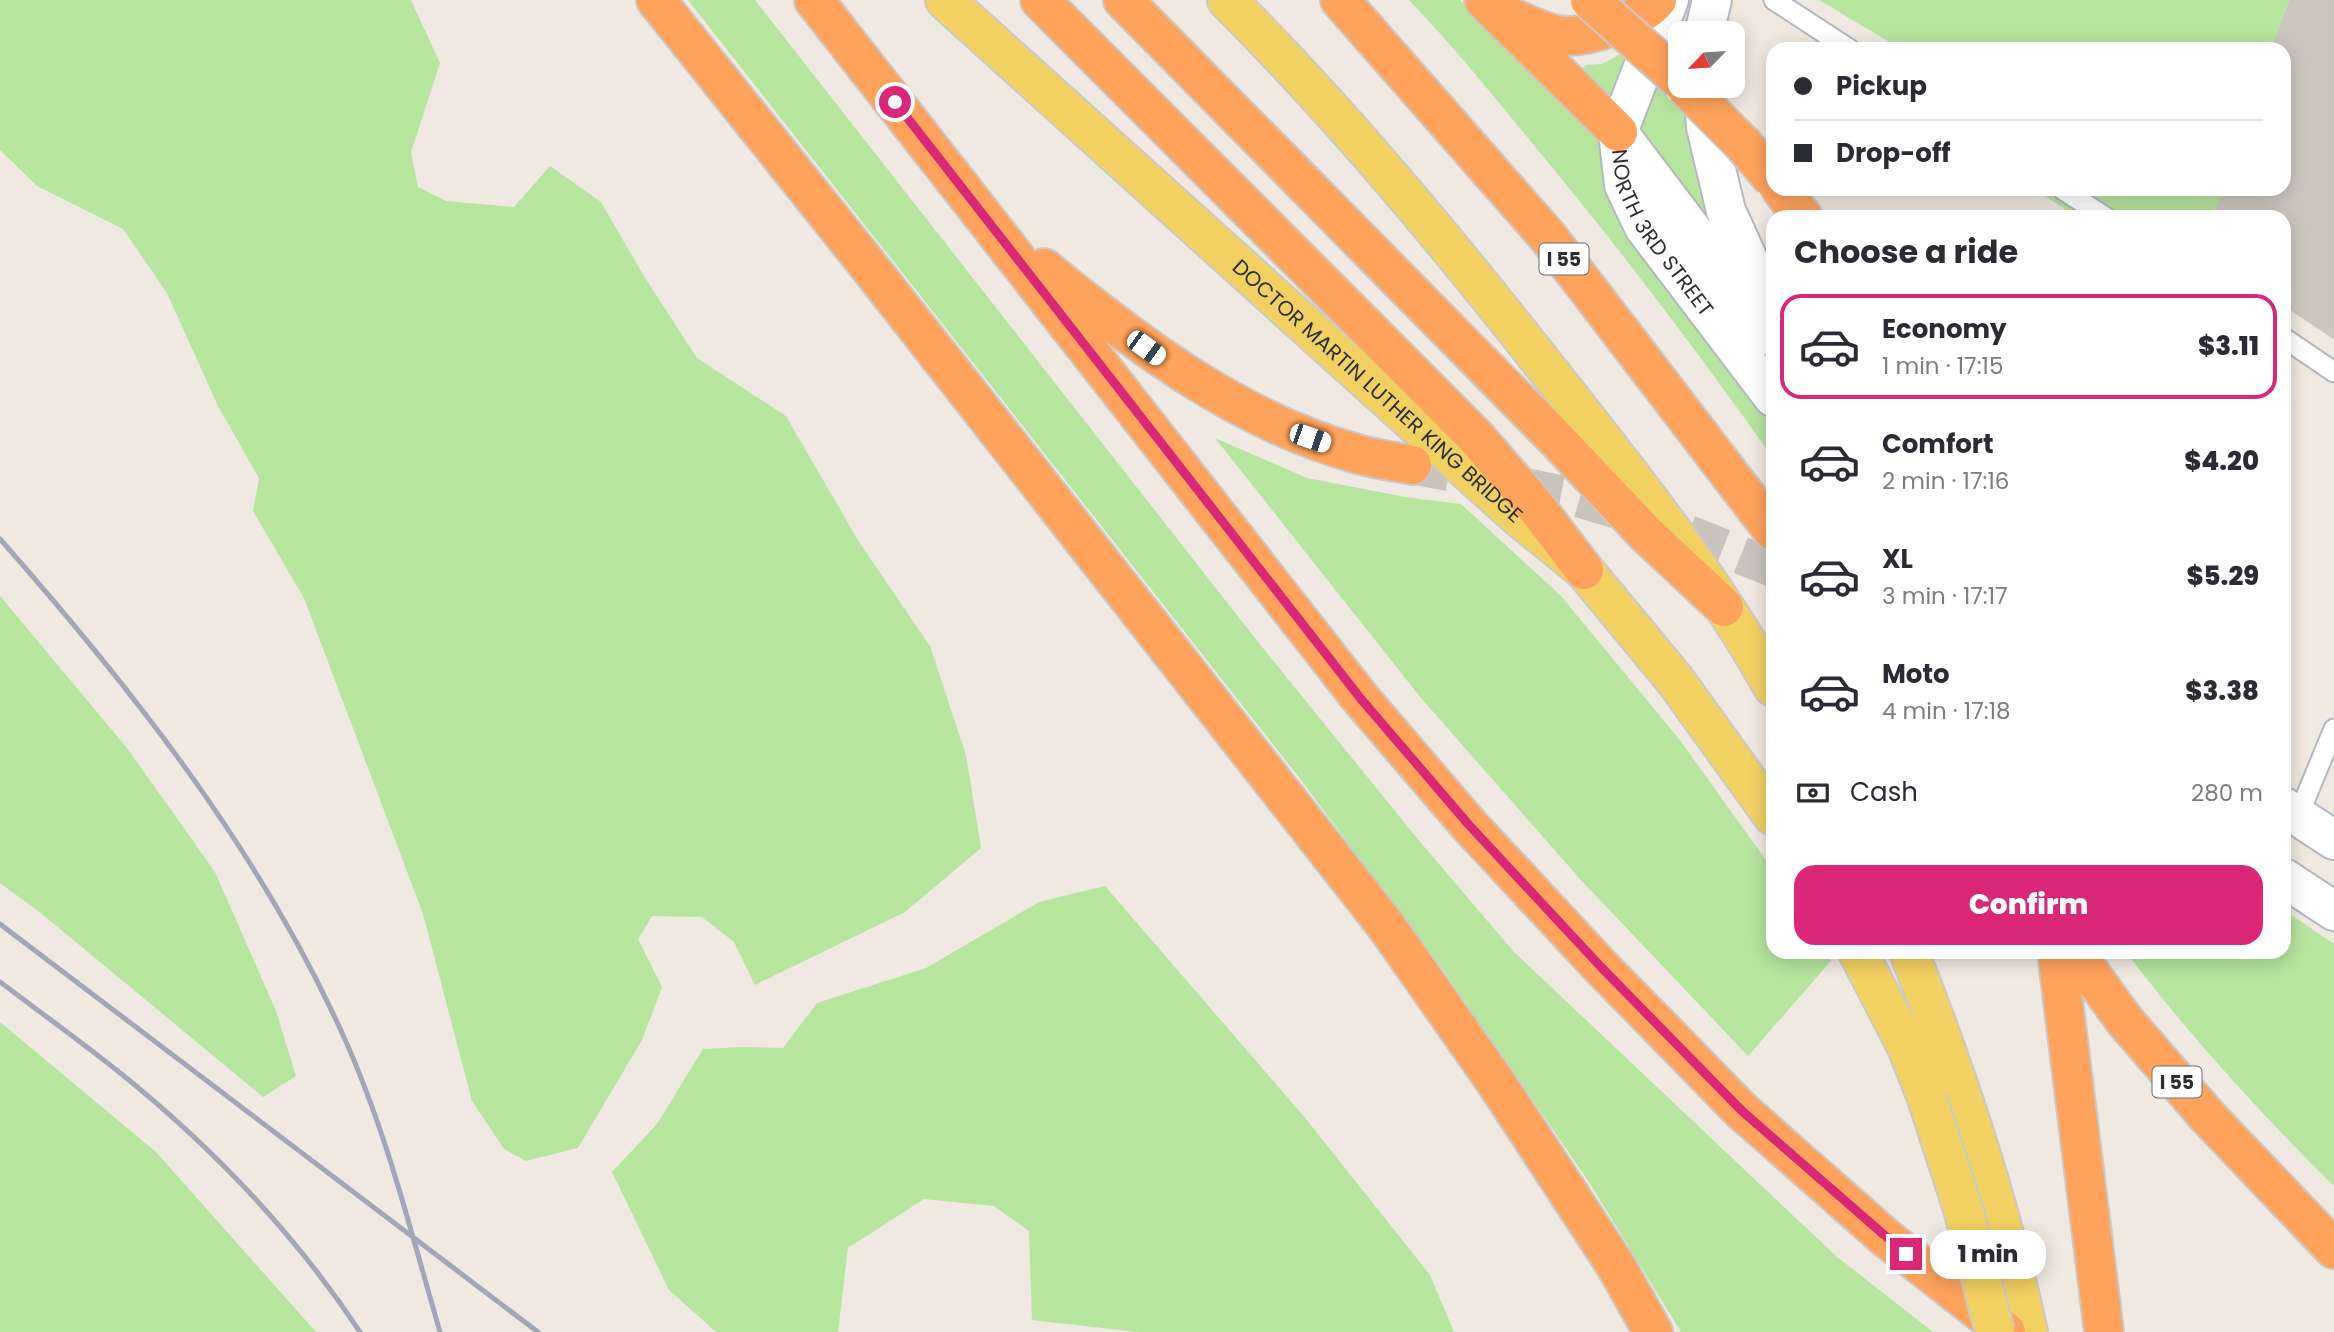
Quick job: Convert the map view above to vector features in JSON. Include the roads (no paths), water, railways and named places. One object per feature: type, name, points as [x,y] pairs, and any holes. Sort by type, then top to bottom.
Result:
[{"type":"highway","points":[[656,0],[863,258],[1387,927],[1497,1084],[1616,1266],[1653,1332]]},
{"type":"highway","points":[[814,0],[1361,699],[1469,825],[1601,967],[1742,1111],[1886,1238],[2006,1332]]},
{"type":"highway","points":[[1040,0],[1475,436],[1533,503],[1584,570]]},
{"type":"highway","points":[[1124,0],[1558,440],[1647,534],[1724,607]]},
{"type":"highway","name":"I 55","points":[[1340,0],[1548,237],[1766,522]]},
{"type":"highway","points":[[1590,0],[1668,69]]},
{"type":"highway","points":[[1490,6],[1556,35],[1584,34],[1648,11],[1657,0]]},
{"type":"highway","points":[[1490,6],[1618,132]]},
{"type":"highway","points":[[1697,98],[1766,171]]},
{"type":"highway","points":[[1786,196],[1798,210]]},
{"type":"highway","points":[[991,225],[1114,326],[1161,360],[1253,414],[1356,454],[1412,466]]},
{"type":"highway","points":[[2058,959],[2104,1332]]},
{"type":"highway","name":"I 55","points":[[2080,959],[2125,1021],[2208,1118],[2334,1249]]},
{"type":"main road","name":"DOCTOR MARTIN LUTHER KING BRIDGE","points":[[945,0],[1520,518],[1584,570],[1675,680],[1766,806]]},
{"type":"main road","points":[[1227,0],[1359,141],[1491,297],[1629,473],[1724,607],[1766,676]]},
{"type":"main road","points":[[1862,959],[1908,1047],[1943,1093],[1986,1166],[2015,1269],[2028,1332]]},
{"type":"main road","points":[[1911,959],[1943,1093],[1963,1209],[1995,1332]]},
{"type":"street","points":[[1618,132],[1669,0]]},
{"type":"street","points":[[1707,21],[1712,0]]},
{"type":"street","points":[[1704,98],[1706,127],[1726,211],[1766,299]]},
{"type":"street","name":"NORTH 3RD STREET","points":[[1618,132],[1766,328]]},
{"type":"street","name":"NORTH 3RD STREET","points":[[1618,132],[1624,185],[1644,228],[1766,388]]},
{"type":"street","points":[[2291,811],[2334,840]]},
{"type":"street","points":[[2291,883],[2334,911]]},
{"type":"lane","points":[[1774,0],[1838,42]]},
{"type":"lane","points":[[2073,196],[2094,210]]},
{"type":"lane","points":[[2291,343],[2334,372]]},
{"type":"lane","points":[[2291,811],[2334,729]]},
{"type":"tunnel","points":[[1412,465],[1570,496],[1656,521],[1766,565]]},
{"type":"railway","points":[[0,539],[98,654],[190,775],[233,837],[310,967],[343,1035],[372,1107],[397,1182],[440,1332]]},
{"type":"railway","points":[[0,924],[538,1332]]},
{"type":"railway","points":[[0,982],[119,1072],[219,1161],[308,1260],[360,1332]]}]
